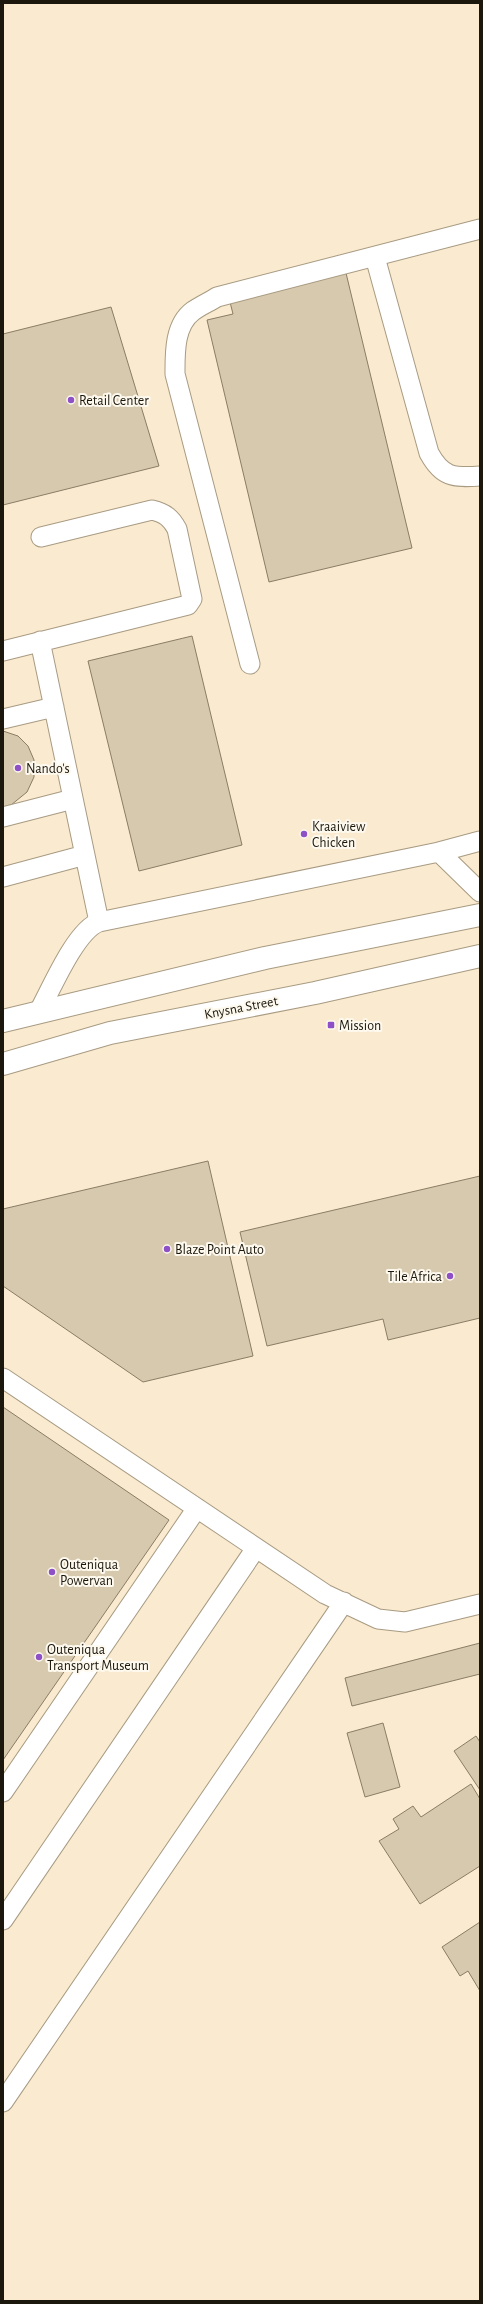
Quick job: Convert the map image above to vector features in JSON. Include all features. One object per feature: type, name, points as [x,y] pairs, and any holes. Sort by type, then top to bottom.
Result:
[{"type":"highway","points":[[3,1021],[265,958],[480,915]]},
{"type":"highway","name":"Knysna Street","points":[[3,1064],[110,1033],[315,993],[480,956]]},
{"type":"lane","points":[[250,664],[175,374],[174,345],[181,329],[191,312],[217,297],[480,229]]},
{"type":"lane","points":[[375,257],[429,453],[437,469],[448,474],[480,476]]},
{"type":"lane","points":[[3,651],[191,603],[193,595],[177,529],[171,519],[161,512],[152,510],[41,537]]},
{"type":"lane","points":[[40,641],[99,922]]},
{"type":"lane","points":[[3,720],[54,707]]},
{"type":"lane","points":[[3,817],[73,799]]},
{"type":"lane","points":[[38,1013],[78,940],[90,926],[99,922],[440,852],[480,841]]},
{"type":"lane","points":[[440,852],[480,892]]},
{"type":"lane","points":[[3,877],[85,855]]},
{"type":"lane","points":[[3,1378],[325,1594],[378,1619],[405,1622],[480,1604]]},
{"type":"lane","points":[[3,1792],[197,1508]]},
{"type":"lane","points":[[3,1920],[256,1548]]},
{"type":"lane","points":[[3,2102],[344,1602]]},
{"type":"building","points":[[346,273],[412,548],[269,582],[207,320],[233,314],[230,302]]},
{"type":"building","name":"Retail Center","points":[[111,307],[159,466],[3,505],[3,334]]},
{"type":"building","points":[[192,636],[242,845],[139,871],[88,661]]},
{"type":"building","name":"Nando's","points":[[3,731],[18,736],[28,746],[34,760],[34,777],[27,792],[11,805],[3,807]]},
{"type":"building","points":[[208,1161],[253,1356],[143,1382],[3,1286],[3,1209]]},
{"type":"building","points":[[480,1176],[480,1318],[388,1340],[383,1319],[267,1346],[240,1232]]},
{"type":"building","name":"Outeniqua Transport Museum","points":[[3,1407],[169,1520],[3,1760]]},
{"type":"building","points":[[480,1643],[480,1674],[352,1706],[345,1678]]},
{"type":"building","points":[[383,1723],[400,1787],[365,1797],[347,1733]]},
{"type":"building","points":[[476,1736],[480,1742],[480,1790],[454,1751]]},
{"type":"building","points":[[471,1784],[480,1799],[480,1866],[420,1904],[379,1841],[399,1829],[393,1819],[413,1806],[421,1817]]},
{"type":"building","points":[[480,1922],[480,1991],[468,1971],[460,1976],[442,1947]]},
{"type":"place","name":"Retail Center","points":[[71,400]]},
{"type":"place","name":"Nando's","points":[[18,768]]},
{"type":"place","name":"Kraaiview Chicken","points":[[304,834]]},
{"type":"place","name":"Mission","points":[[331,1025]]},
{"type":"place","name":"Blaze Point Auto","points":[[167,1249]]},
{"type":"place","name":"Tile Africa","points":[[450,1276]]},
{"type":"place","name":"Outeniqua Powervan","points":[[52,1572]]},
{"type":"place","name":"Outeniqua Transport Museum","points":[[39,1657]]}]
